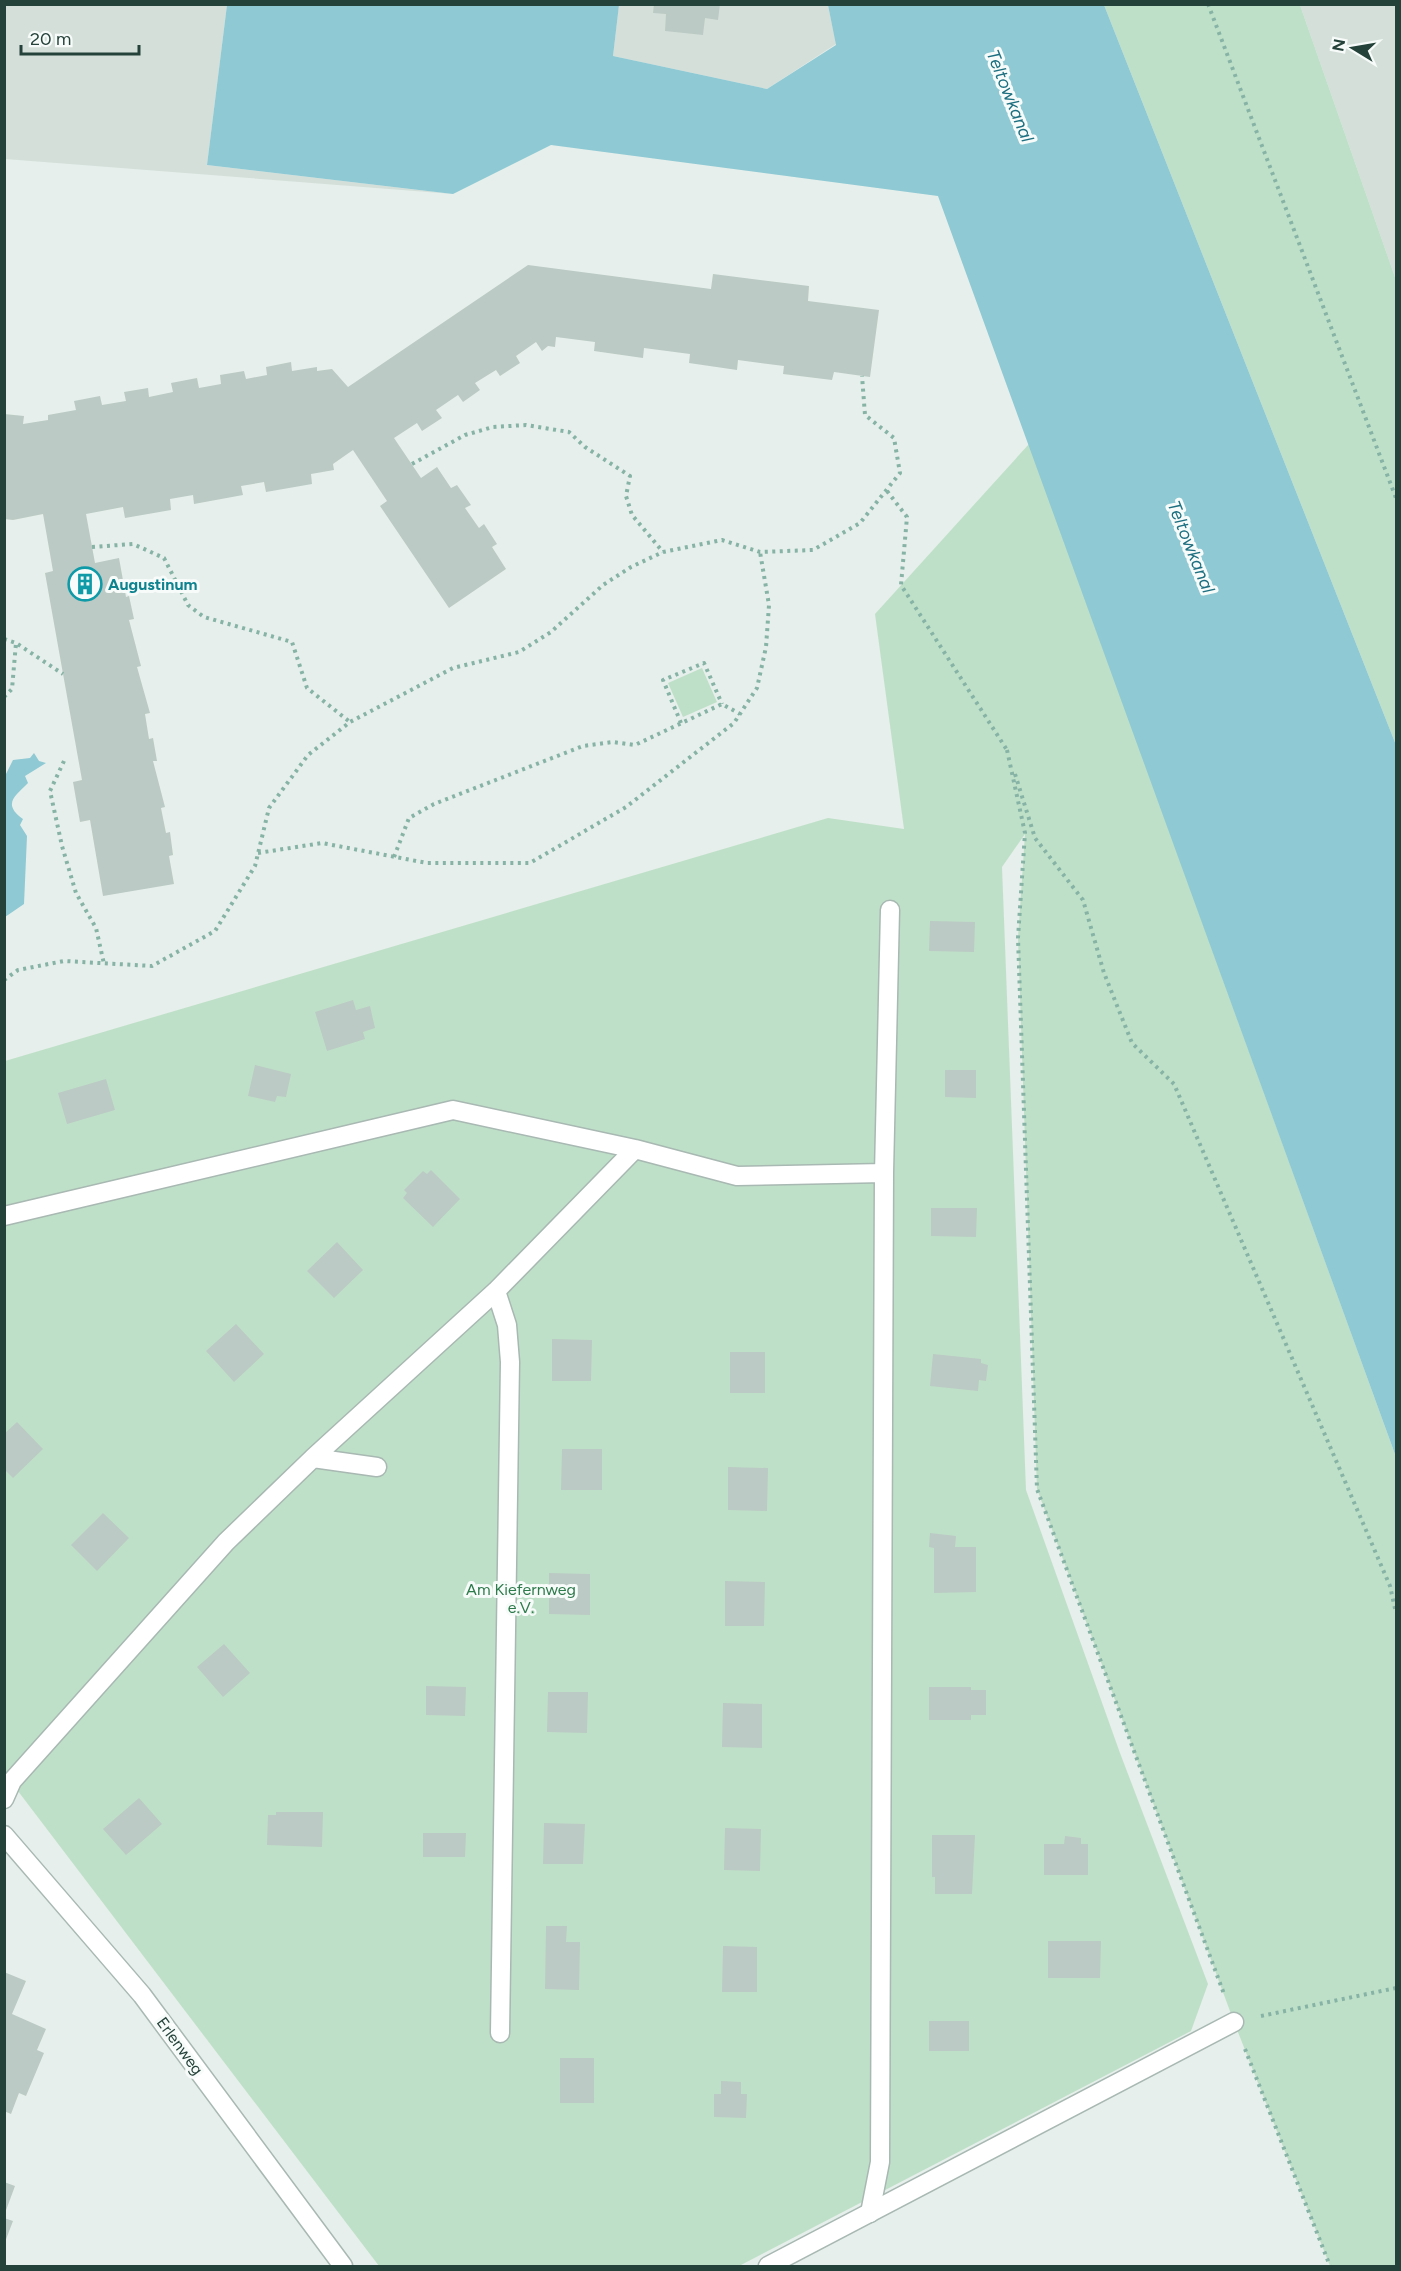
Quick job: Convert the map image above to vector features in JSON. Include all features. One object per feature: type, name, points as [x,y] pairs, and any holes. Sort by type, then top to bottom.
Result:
[{"type":"street","points":[[870,2213],[880,2162],[884,1173],[890,910]]},
{"type":"street","points":[[4,1216],[453,1110],[635,1149],[737,1176],[884,1173]]},
{"type":"street","points":[[4,1799],[12,1781],[226,1542],[313,1458],[496,1291],[635,1149]]},
{"type":"street","points":[[496,1291],[507,1324],[500,2033]]},
{"type":"street","points":[[313,1458],[377,1467]]},
{"type":"street","name":"Erlenweg","points":[[4,1834],[142,1995],[343,2266]]},
{"type":"street","points":[[768,2266],[1234,2022]]},
{"type":"path","points":[[1208,4],[1396,498]]},
{"type":"path","points":[[4,980],[18,970],[64,961],[152,966],[214,931],[255,866],[269,808],[308,755],[350,722],[453,669],[519,652],[551,632],[603,585],[631,567],[663,552],[722,540],[760,552],[813,550],[860,523],[900,473],[894,438],[865,415],[862,376]]},
{"type":"path","points":[[412,464],[465,435],[493,426],[526,425],[569,432],[585,447],[630,476],[626,496],[632,515],[663,552]]},
{"type":"path","points":[[887,491],[907,517],[902,585],[1007,750],[1035,838],[1083,900],[1104,973],[1132,1043],[1174,1084],[1390,1586],[1396,1613]]},
{"type":"path","points":[[92,548],[133,544],[164,558],[188,605],[204,617],[292,642],[307,688],[350,722]]},
{"type":"path","points":[[258,853],[322,843],[426,863],[530,863],[626,807],[734,723],[758,688],[766,647],[769,604],[760,552]]},
{"type":"path","points":[[4,639],[16,643],[63,674]]},
{"type":"path","points":[[4,697],[12,689],[16,643]]},
{"type":"path","points":[[681,723],[663,680],[704,663],[722,704],[740,714]]},
{"type":"path","points":[[394,857],[409,818],[434,804],[583,746],[613,742],[635,745],[722,704]]},
{"type":"path","points":[[1007,750],[1025,833],[1018,938],[1037,1489],[1234,2022],[1330,2266]]},
{"type":"path","points":[[64,761],[50,791],[51,799],[76,893],[96,928],[104,964]]},
{"type":"path","points":[[1234,2022],[1396,1988]]},
{"type":"shaded area","points":[[4,5],[227,5],[207,165],[453,194],[5,159]]},
{"type":"shaded area","points":[[619,5],[828,5],[836,44],[767,89],[613,56]]},
{"type":"shaded area","points":[[1300,5],[1396,5],[1396,280]]},
{"type":"green space","points":[[1104,5],[1300,5],[1396,280],[1396,745]]},
{"type":"green space","name":"Am Kiefernweg e.V.","points":[[1029,444],[1396,1457],[1396,2266],[1330,2266],[1234,2022],[1037,1489],[1018,938],[1025,834],[1002,867],[1026,1490],[1120,1753],[1208,1984],[1191,2031],[739,2266],[379,2266],[5,1774],[5,1061],[828,818],[904,829],[875,614]]},
{"type":"green space","points":[[702,668],[717,702],[683,717],[668,683]]},
{"type":"water","name":"Teltowkanal","points":[[227,5],[619,5],[613,56],[767,89],[836,45],[828,5],[1104,5],[1396,745],[1396,1457],[938,196],[551,145],[453,194],[207,165]]},
{"type":"water","points":[[34,753],[39,761],[46,763],[25,776],[28,783],[15,796],[12,804],[13,809],[23,819],[20,825],[27,836],[24,904],[5,917],[5,776],[13,760],[30,758]]},
{"type":"building","points":[[654,4],[720,4],[718,20],[705,18],[703,35],[665,31],[666,14],[653,13]]},
{"type":"building","name":"Augustinum","points":[[528,265],[711,289],[713,274],[809,286],[808,301],[879,310],[870,377],[834,372],[832,380],[783,374],[784,366],[738,360],[737,370],[689,363],[690,354],[644,348],[643,358],[594,351],[595,342],[556,337],[555,347],[548,346],[542,351],[536,342],[516,356],[520,363],[500,376],[496,370],[475,383],[480,390],[463,402],[458,395],[436,410],[442,418],[422,431],[417,423],[394,438],[421,478],[437,467],[451,488],[457,485],[471,505],[465,508],[479,528],[484,524],[497,544],[492,547],[506,569],[449,608],[380,506],[387,501],[353,450],[333,464],[334,470],[311,474],[312,484],[266,492],[264,482],[241,486],[243,495],[194,504],[193,495],[170,499],[171,510],[125,518],[123,507],[86,514],[95,563],[119,558],[126,597],[129,596],[134,619],[129,620],[141,666],[137,667],[150,713],[145,714],[149,739],[153,738],[157,761],[153,761],[165,807],[161,808],[166,833],[170,832],[173,855],[169,856],[174,884],[103,896],[90,820],[80,822],[73,782],[82,780],[45,573],[53,571],[43,514],[13,520],[4,519],[4,414],[24,416],[23,424],[48,420],[48,415],[76,410],[74,401],[100,396],[102,405],[126,401],[124,392],[148,388],[149,397],[173,392],[171,383],[197,378],[199,388],[221,384],[220,375],[244,371],[246,379],[267,375],[266,367],[291,362],[292,371],[317,367],[317,371],[332,369],[348,387]]},
{"type":"building","points":[[930,921],[975,922],[974,952],[929,951]]},
{"type":"building","points":[[353,1000],[356,1010],[370,1006],[375,1028],[363,1032],[365,1039],[327,1051],[315,1012]]},
{"type":"building","points":[[255,1065],[291,1074],[286,1097],[277,1096],[275,1102],[248,1096]]},
{"type":"building","points":[[945,1070],[976,1070],[976,1098],[945,1097]]},
{"type":"building","points":[[106,1079],[115,1110],[67,1124],[58,1093]]},
{"type":"building","points":[[431,1170],[460,1199],[433,1227],[403,1198],[407,1193],[404,1190],[423,1171],[427,1174]]},
{"type":"building","points":[[931,1208],[977,1208],[976,1237],[931,1236]]},
{"type":"building","points":[[337,1242],[363,1270],[334,1298],[307,1271]]},
{"type":"building","points":[[236,1324],[264,1354],[234,1382],[206,1351]]},
{"type":"building","points":[[552,1339],[592,1340],[591,1381],[552,1381]]},
{"type":"building","points":[[730,1352],[765,1352],[765,1393],[730,1393]]},
{"type":"building","points":[[933,1354],[981,1359],[981,1363],[988,1365],[986,1381],[979,1380],[978,1391],[930,1386]]},
{"type":"building","points":[[17,1422],[43,1449],[13,1478],[4,1469],[4,1434]]},
{"type":"building","points":[[562,1449],[602,1449],[602,1490],[561,1490]]},
{"type":"building","points":[[728,1467],[768,1468],[767,1511],[728,1510]]},
{"type":"building","points":[[103,1513],[129,1538],[97,1571],[71,1545]]},
{"type":"building","points":[[930,1533],[956,1536],[955,1547],[976,1547],[976,1592],[934,1593],[934,1548],[929,1547]]},
{"type":"building","points":[[549,1573],[590,1574],[590,1615],[549,1614]]},
{"type":"building","points":[[725,1581],[765,1582],[764,1626],[725,1626]]},
{"type":"building","points":[[224,1644],[250,1673],[223,1697],[197,1667]]},
{"type":"building","points":[[426,1686],[466,1687],[465,1716],[426,1715]]},
{"type":"building","points":[[929,1687],[971,1687],[971,1690],[986,1690],[986,1715],[971,1715],[971,1720],[929,1720]]},
{"type":"building","points":[[548,1692],[588,1692],[587,1733],[547,1732]]},
{"type":"building","points":[[723,1703],[762,1704],[762,1748],[722,1747]]},
{"type":"building","points":[[139,1798],[162,1824],[126,1855],[103,1829]]},
{"type":"building","points":[[276,1812],[323,1812],[322,1847],[267,1845],[268,1815],[276,1815]]},
{"type":"building","points":[[544,1823],[585,1824],[583,1864],[543,1864]]},
{"type":"building","points":[[725,1828],[761,1829],[760,1871],[724,1870]]},
{"type":"building","points":[[423,1833],[466,1833],[465,1857],[423,1857]]},
{"type":"building","points":[[932,1835],[975,1835],[972,1894],[935,1894],[935,1877],[932,1877]]},
{"type":"building","points":[[1065,1836],[1081,1838],[1081,1844],[1088,1844],[1088,1875],[1044,1875],[1044,1844],[1064,1844]]},
{"type":"building","points":[[546,1926],[567,1926],[566,1942],[580,1942],[579,1990],[545,1989]]},
{"type":"building","points":[[1048,1941],[1101,1941],[1100,1978],[1048,1978]]},
{"type":"building","points":[[723,1946],[757,1947],[757,1992],[722,1992]]},
{"type":"building","points":[[4,1972],[26,1981],[12,2014],[46,2029],[37,2050],[44,2053],[26,2096],[19,2093],[11,2114],[4,2111]]},
{"type":"building","points":[[929,2021],[969,2021],[969,2051],[929,2051]]},
{"type":"building","points":[[560,2058],[594,2058],[594,2103],[560,2103]]},
{"type":"building","points":[[721,2081],[741,2082],[741,2094],[747,2094],[746,2118],[714,2117],[714,2094],[721,2094]]},
{"type":"building","points":[[4,2182],[15,2186],[5,2213],[4,2213]]},
{"type":"building","points":[[4,2218],[13,2221],[5,2242],[4,2242]]},
{"type":"place","name":"Augustinum","points":[[85,584]]}]
